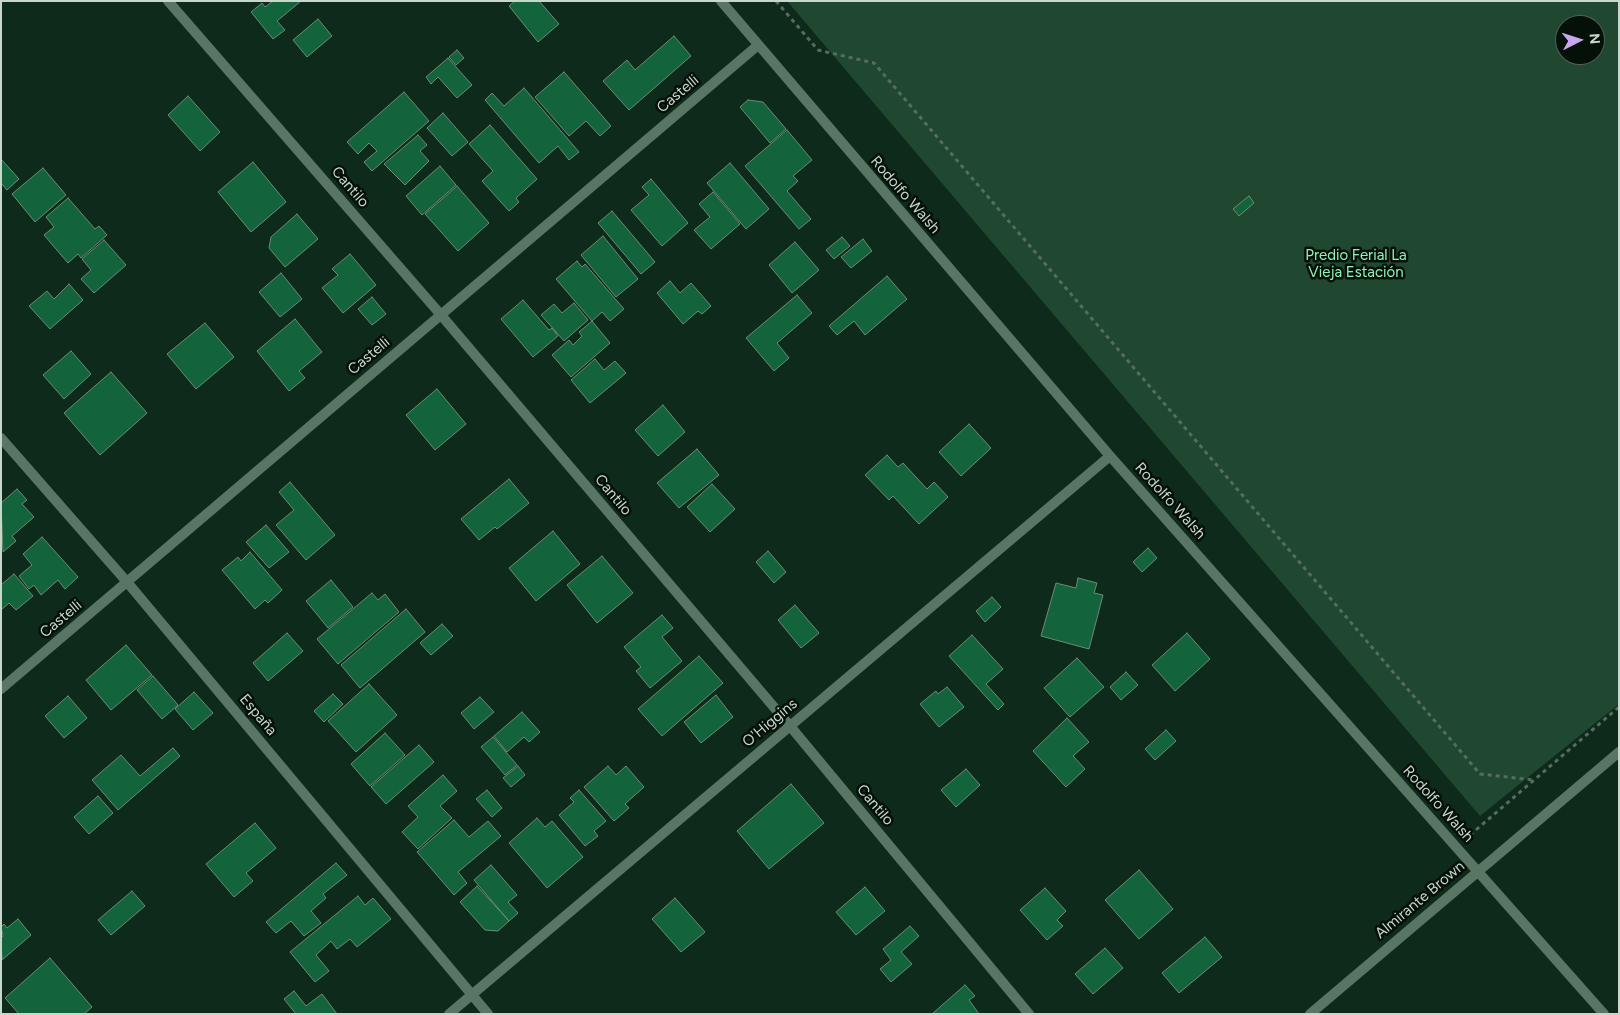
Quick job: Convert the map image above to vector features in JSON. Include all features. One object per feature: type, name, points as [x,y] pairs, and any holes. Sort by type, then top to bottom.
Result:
[{"type":"street","name":"Cantilo","points":[[168,1],[441,315],[790,726],[1029,1014]]},
{"type":"street","name":"Rodolfo Walsh","points":[[720,1],[1110,456],[1604,1014]]},
{"type":"street","name":"Castelli","points":[[1,689],[757,46]]},
{"type":"street","name":"España","points":[[1,438],[127,582],[488,1014]]},
{"type":"street","name":"O'Higgins","points":[[449,1014],[1110,456]]},
{"type":"street","name":"Almirante Brown","points":[[1310,1014],[1619,752]]},
{"type":"path","points":[[776,1],[818,50],[874,63],[1480,774],[1534,780]]},
{"type":"path","points":[[1457,847],[1619,707]]},
{"type":"green space","name":"Predio Ferial La Vieja Estación","points":[[787,1],[1619,1],[1619,704],[1480,816]]},
{"type":"building","points":[[273,1],[301,1],[277,21],[285,30],[273,39],[251,12],[262,3],[265,7]]},
{"type":"building","points":[[515,1],[539,1],[559,24],[538,42],[509,6]]},
{"type":"building","points":[[318,19],[332,36],[307,57],[293,40]]},
{"type":"building","points":[[674,36],[691,56],[629,110],[603,81],[627,60],[635,70]]},
{"type":"building","points":[[457,50],[464,58],[456,65],[449,57]]},
{"type":"building","points":[[448,58],[472,85],[457,98],[438,77],[431,84],[426,77]]},
{"type":"building","points":[[564,72],[611,126],[600,136],[586,121],[569,136],[535,97]]},
{"type":"building","points":[[524,88],[579,152],[569,160],[558,146],[539,163],[485,100],[492,93],[504,106]]},
{"type":"building","points":[[404,92],[429,121],[372,171],[364,162],[377,151],[369,143],[358,154],[347,142]]},
{"type":"building","points":[[188,96],[220,132],[200,151],[168,115]]},
{"type":"building","points":[[748,100],[763,102],[786,129],[770,143],[740,107]]},
{"type":"building","points":[[443,113],[468,142],[452,156],[427,128]]},
{"type":"building","points":[[490,125],[537,179],[516,198],[519,202],[509,211],[482,181],[493,171],[469,144]]},
{"type":"building","points":[[787,130],[812,160],[793,176],[798,181],[787,191],[811,219],[799,229],[745,166]]},
{"type":"building","points":[[418,135],[427,145],[420,151],[429,161],[405,185],[384,164]]},
{"type":"building","points":[[1,159],[19,179],[7,190],[1,183]]},
{"type":"building","points":[[253,162],[286,202],[251,232],[218,192]]},
{"type":"building","points":[[730,163],[769,209],[746,229],[707,183]]},
{"type":"building","points":[[440,166],[456,185],[422,215],[406,196]]},
{"type":"building","points":[[43,168],[66,195],[35,222],[12,194]]},
{"type":"building","points":[[651,179],[688,223],[662,246],[631,210],[649,195],[642,187]]},
{"type":"building","points":[[457,186],[489,223],[458,251],[425,214]]},
{"type":"building","points":[[713,192],[740,224],[711,249],[694,230],[710,217],[699,204]]},
{"type":"building","points":[[1249,196],[1254,203],[1239,216],[1233,209]]},
{"type":"building","points":[[68,198],[95,229],[99,226],[107,235],[81,258],[78,254],[68,263],[44,235],[54,227],[46,217]]},
{"type":"building","points":[[612,211],[655,262],[641,274],[598,223]]},
{"type":"building","points":[[297,214],[318,239],[285,267],[269,248],[271,237]]},
{"type":"building","points":[[603,236],[638,279],[616,297],[581,255]]},
{"type":"building","points":[[842,237],[850,246],[834,259],[826,250]]},
{"type":"building","points":[[863,239],[872,251],[851,268],[841,257]]},
{"type":"building","points":[[104,240],[126,265],[94,293],[81,279],[91,270],[82,259]]},
{"type":"building","points":[[795,242],[819,270],[792,293],[769,265]]},
{"type":"building","points":[[350,254],[376,285],[343,313],[322,288],[338,275],[332,269]]},
{"type":"building","points":[[577,261],[582,267],[585,264],[624,309],[610,321],[602,312],[592,321],[556,279]]},
{"type":"building","points":[[281,273],[302,299],[280,317],[259,292]]},
{"type":"building","points":[[887,276],[907,299],[865,335],[854,321],[837,335],[829,326]]},
{"type":"building","points":[[670,281],[680,293],[691,283],[711,306],[702,314],[698,311],[683,324],[657,293]]},
{"type":"building","points":[[69,284],[83,300],[50,329],[29,306],[47,291],[54,299]]},
{"type":"building","points":[[797,295],[812,313],[777,343],[789,358],[774,371],[746,338]]},
{"type":"building","points":[[372,297],[386,314],[372,325],[358,309]]},
{"type":"building","points":[[523,300],[549,330],[552,328],[558,336],[533,357],[501,319]]},
{"type":"building","points":[[574,303],[588,320],[564,341],[541,315],[554,304],[562,313]]},
{"type":"building","points":[[295,319],[322,352],[299,371],[305,378],[289,391],[257,351]]},
{"type":"building","points":[[592,321],[610,343],[571,377],[552,355],[569,340],[573,345],[582,336],[579,332]]},
{"type":"building","points":[[205,323],[234,357],[196,389],[167,354]]},
{"type":"building","points":[[71,351],[91,374],[64,399],[43,375]]},
{"type":"building","points":[[595,359],[604,370],[615,361],[626,373],[590,403],[571,380]]},
{"type":"building","points":[[111,372],[147,413],[100,455],[64,413]]},
{"type":"building","points":[[437,389],[466,424],[435,450],[406,415]]},
{"type":"building","points":[[663,405],[685,432],[658,456],[635,430]]},
{"type":"building","points":[[969,424],[991,448],[961,476],[939,452]]},
{"type":"building","points":[[697,449],[719,475],[679,508],[657,483]]},
{"type":"building","points":[[887,455],[898,467],[903,463],[927,489],[934,482],[948,497],[919,524],[893,496],[889,500],[865,475]]},
{"type":"building","points":[[509,479],[529,503],[497,529],[495,527],[479,540],[461,519]]},
{"type":"building","points":[[290,482],[335,535],[306,560],[276,525],[294,510],[279,492]]},
{"type":"building","points":[[712,484],[735,509],[710,532],[687,507]]},
{"type":"building","points":[[17,489],[27,500],[22,504],[34,517],[12,536],[16,541],[3,552],[1,503]]},
{"type":"building","points":[[266,525],[289,552],[269,568],[246,542]]},
{"type":"building","points":[[553,531],[580,564],[536,601],[509,568]]},
{"type":"building","points":[[42,537],[78,577],[65,589],[58,580],[41,595],[34,585],[29,589],[19,576],[32,565],[23,554]]},
{"type":"building","points":[[1148,548],[1157,558],[1142,572],[1133,562]]},
{"type":"building","points":[[768,551],[786,572],[774,583],[756,562]]},
{"type":"building","points":[[250,552],[282,590],[268,603],[265,600],[255,609],[222,570],[238,557],[241,561]]},
{"type":"building","points":[[602,556],[633,593],[597,623],[567,585]]},
{"type":"building","points":[[14,574],[33,596],[16,610],[9,603],[1,610],[1,585]]},
{"type":"building","points":[[1078,578],[1097,583],[1094,593],[1103,595],[1089,649],[1041,636],[1056,583],[1076,588]]},
{"type":"building","points":[[331,580],[353,607],[328,628],[306,601]]},
{"type":"building","points":[[372,593],[378,600],[385,594],[399,612],[338,664],[317,639]]},
{"type":"building","points":[[992,597],[1001,607],[985,622],[976,611]]},
{"type":"building","points":[[795,605],[819,633],[801,648],[778,620]]},
{"type":"building","points":[[406,609],[425,632],[360,688],[341,665]]},
{"type":"building","points":[[662,615],[673,628],[662,637],[682,661],[650,688],[636,671],[641,667],[624,647]]},
{"type":"building","points":[[442,624],[453,636],[431,655],[420,643]]},
{"type":"building","points":[[287,633],[303,651],[268,681],[253,663]]},
{"type":"building","points":[[1187,633],[1210,659],[1175,691],[1152,665]]},
{"type":"building","points":[[972,635],[1003,669],[986,684],[1004,704],[998,710],[949,656]]},
{"type":"building","points":[[126,645],[152,675],[111,710],[86,680]]},
{"type":"building","points":[[699,656],[723,683],[662,736],[638,709]]},
{"type":"building","points":[[1077,658],[1104,687],[1070,717],[1044,688]]},
{"type":"building","points":[[1126,672],[1138,685],[1121,700],[1110,687]]},
{"type":"building","points":[[153,676],[178,705],[162,719],[137,690]]},
{"type":"building","points":[[369,684],[397,715],[356,752],[328,721]]},
{"type":"building","points":[[947,687],[964,707],[939,727],[920,704],[936,691],[938,694]]},
{"type":"building","points":[[194,692],[213,713],[193,730],[175,709]]},
{"type":"building","points":[[333,694],[343,704],[324,722],[314,711]]},
{"type":"building","points":[[716,695],[733,717],[701,743],[684,722]]},
{"type":"building","points":[[68,696],[87,718],[64,738],[45,716]]},
{"type":"building","points":[[480,697],[494,712],[474,729],[461,713]]},
{"type":"building","points":[[522,712],[540,732],[529,742],[524,737],[507,752],[494,736]]},
{"type":"building","points":[[1067,718],[1089,742],[1073,756],[1085,769],[1066,787],[1033,751]]},
{"type":"building","points":[[1166,730],[1176,741],[1155,760],[1145,749]]},
{"type":"building","points":[[385,733],[405,755],[370,786],[351,764]]},
{"type":"building","points":[[493,737],[517,765],[505,775],[481,747]]},
{"type":"building","points":[[419,745],[434,762],[386,804],[371,787]]},
{"type":"building","points":[[173,748],[180,756],[118,810],[92,780],[121,755],[140,776]]},
{"type":"building","points":[[518,766],[525,775],[511,787],[503,778]]},
{"type":"building","points":[[608,766],[616,775],[626,766],[644,787],[625,804],[629,808],[614,821],[584,787]]},
{"type":"building","points":[[966,769],[980,785],[956,807],[941,790]]},
{"type":"building","points":[[443,775],[457,791],[440,806],[452,818],[418,849],[402,832],[418,817],[408,806]]},
{"type":"building","points":[[791,784],[824,823],[769,869],[737,831]]},
{"type":"building","points":[[487,790],[502,808],[492,817],[476,799]]},
{"type":"building","points":[[579,790],[606,821],[594,831],[598,836],[585,846],[559,815],[574,802],[570,798]]},
{"type":"building","points":[[98,796],[113,813],[89,834],[74,817]]},
{"type":"building","points":[[537,818],[545,827],[552,821],[583,857],[547,888],[509,843]]},
{"type":"building","points":[[454,820],[469,837],[488,821],[501,836],[458,872],[467,883],[454,895],[417,852]]},
{"type":"building","points":[[255,823],[276,848],[246,873],[253,881],[234,897],[206,864]]},
{"type":"building","points":[[336,863],[347,875],[323,894],[326,898],[311,911],[321,923],[304,936],[291,921],[276,933],[266,922]]},
{"type":"building","points":[[491,865],[517,895],[508,902],[518,913],[509,921],[474,880]]},
{"type":"building","points":[[1139,870],[1173,909],[1139,939],[1105,900]]},
{"type":"building","points":[[477,886],[509,921],[498,931],[485,930],[460,902]]},
{"type":"building","points":[[865,887],[885,911],[856,935],[836,912]]},
{"type":"building","points":[[1045,888],[1066,911],[1057,920],[1063,926],[1047,940],[1020,910]]},
{"type":"building","points":[[132,891],[145,906],[111,935],[98,920]]},
{"type":"building","points":[[358,896],[365,905],[373,898],[391,919],[357,947],[350,939],[337,949],[331,941],[316,955],[329,971],[315,982],[290,952]]},
{"type":"building","points":[[675,898],[705,932],[681,952],[652,919]]},
{"type":"building","points":[[18,919],[31,935],[2,960],[1,938],[3,936],[1,927],[4,924],[7,928]]},
{"type":"building","points":[[910,926],[919,936],[901,952],[912,964],[891,982],[880,969],[891,960],[883,949]]},
{"type":"building","points":[[1205,937],[1222,957],[1179,993],[1162,973]]},
{"type":"building","points":[[1105,948],[1123,968],[1093,994],[1075,974]]},
{"type":"building","points":[[50,958],[92,1007],[84,1014],[19,1014],[5,998]]},
{"type":"building","points":[[965,985],[975,996],[969,1000],[979,1014],[932,1014]]},
{"type":"building","points":[[294,991],[306,1006],[322,994],[337,1014],[296,1014],[284,999]]}]
